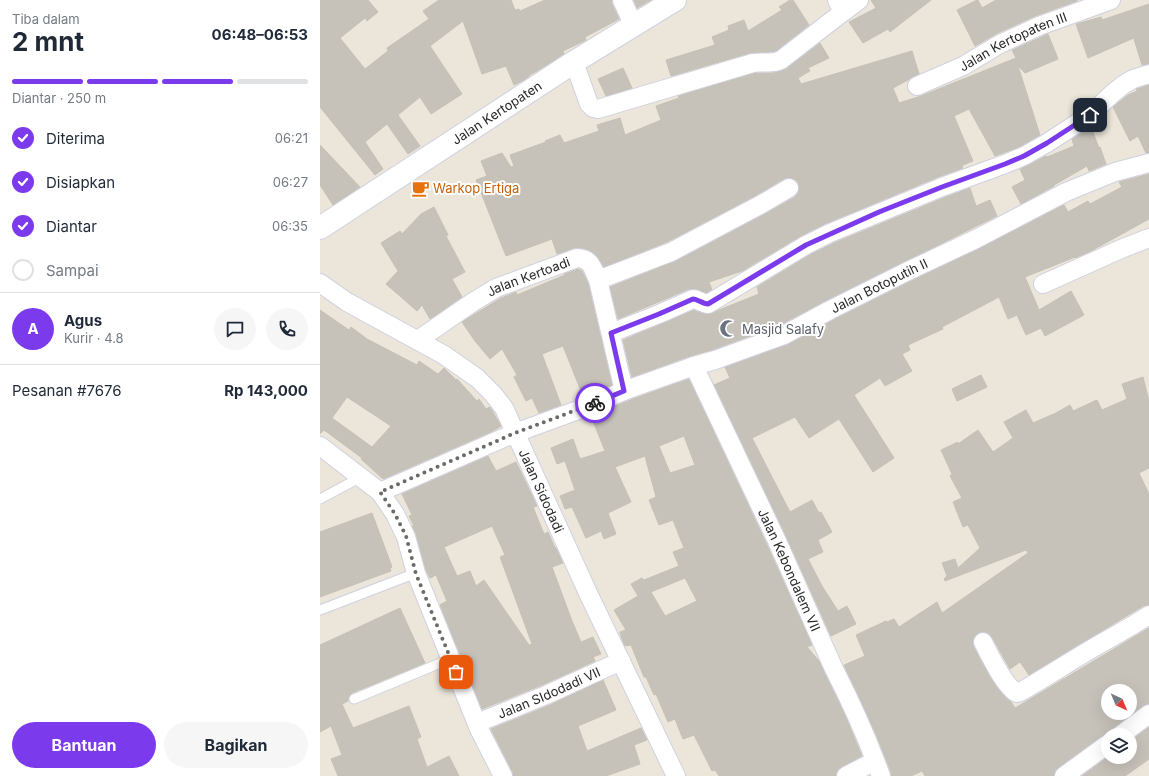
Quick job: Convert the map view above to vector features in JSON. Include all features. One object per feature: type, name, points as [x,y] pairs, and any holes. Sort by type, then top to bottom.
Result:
[{"type":"street","points":[[622,0],[634,26]]},
{"type":"street","name":"Jalan Kertopaten","points":[[320,228],[574,62],[675,0]]},
{"type":"street","points":[[574,62],[588,104],[593,108],[598,109],[753,63],[776,63],[782,60],[840,6],[859,0]]},
{"type":"street","name":"Jalan Kertopaten III","points":[[917,86],[963,66],[1000,44],[1039,26],[1111,0]]},
{"type":"street","points":[[611,333],[693,299],[696,299],[704,304],[708,304],[806,245],[824,236],[942,187],[1024,156],[1090,115],[1123,85],[1133,79],[1149,74]]},
{"type":"street","name":"Jalan Botoputih II","points":[[380,492],[515,433],[624,391],[784,335],[830,310],[976,239],[1066,192],[1115,172],[1149,163]]},
{"type":"street","points":[[598,280],[671,252],[760,206],[789,188]]},
{"type":"street","points":[[1043,284],[1149,238]]},
{"type":"street","name":"Jalan Kertoadi","points":[[418,340],[496,288],[578,258],[584,258],[590,263],[598,280],[624,391]]},
{"type":"street","name":"Jalan Sidodadi","points":[[320,283],[347,302],[444,355],[477,378],[504,408],[584,586],[676,776]]},
{"type":"street","name":"Jalan Kebondalem VII","points":[[694,366],[777,541],[834,670],[843,686],[878,769]]},
{"type":"street","points":[[320,446],[380,492],[395,514],[406,536],[416,574],[450,659],[477,723],[503,776]]},
{"type":"street","points":[[983,642],[1013,690],[1020,692],[1149,615]]},
{"type":"street","name":"Jalan SIdodadi VII","points":[[477,723],[546,695],[620,661]]},
{"type":"street","points":[[1130,728],[1149,714]]},
{"type":"street","points":[[1064,776],[1101,749]]},
{"type":"street","points":[[846,776],[878,769]]},
{"type":"lane","points":[[320,500],[361,477]]},
{"type":"lane","points":[[320,610],[416,574]]},
{"type":"lane","points":[[354,699],[450,659]]},
{"type":"building","points":[[320,0],[368,0],[378,12],[367,21],[365,18],[340,38],[365,69],[388,51],[387,48],[429,19],[423,11],[439,0],[511,0],[515,10],[519,9],[520,11],[545,0],[612,0],[612,4],[619,19],[585,37],[586,40],[563,51],[564,54],[514,85],[506,66],[482,74],[463,21],[430,46],[462,94],[431,114],[420,97],[398,115],[420,146],[408,154],[387,124],[365,142],[383,169],[375,175],[320,107]]},
{"type":"building","points":[[634,0],[651,0],[637,8]]},
{"type":"building","points":[[790,0],[793,0],[809,25],[776,51],[750,53],[671,76],[666,60],[715,45],[712,37],[729,30],[728,26],[744,20],[748,31],[782,10],[779,7]]},
{"type":"building","points":[[871,0],[931,0],[890,32],[888,29],[863,43],[849,22],[876,8]]},
{"type":"building","points":[[977,0],[982,8],[996,0],[1077,1],[1035,16],[996,34],[975,46],[957,10]]},
{"type":"building","points":[[1149,4],[1149,64],[1142,65],[1134,39],[1136,37],[1088,58],[1076,24],[1101,17],[1102,20]]},
{"type":"building","points":[[1048,34],[1058,59],[1025,73],[1018,66],[1040,135],[1019,147],[995,156],[969,109],[954,116],[973,161],[963,165],[963,168],[825,224],[801,236],[742,271],[709,282],[712,290],[706,293],[696,289],[689,289],[618,319],[610,287],[676,261],[765,214],[795,197],[799,188],[798,182],[794,179],[784,179],[755,196],[667,242],[604,267],[596,255],[585,249],[574,248],[557,254],[552,239],[506,256],[476,180],[487,176],[481,161],[502,153],[511,167],[514,166],[510,155],[546,142],[545,141],[560,135],[564,143],[599,131],[597,125],[620,118],[625,135],[661,120],[656,106],[679,98],[678,96],[755,73],[772,73],[781,71],[820,43],[829,58],[808,68],[810,71],[798,78],[801,84],[912,51],[919,74],[893,88],[899,103],[921,96],[1016,58],[1012,50]]},
{"type":"building","points":[[623,68],[632,88],[606,96],[598,79]]},
{"type":"building","points":[[1149,85],[1149,153],[1146,153],[1138,136],[1130,141],[1113,107],[1128,95],[1137,91],[1136,89]]},
{"type":"building","points":[[1091,127],[1106,164],[1089,171],[1087,166],[1021,204],[1012,187],[1025,180],[1020,169],[1046,156],[1047,157],[1074,146],[1072,139]]},
{"type":"building","points":[[320,145],[360,187],[333,205],[320,185]]},
{"type":"building","points":[[1149,174],[1149,219],[1091,251],[1025,277],[1039,310],[1071,291],[1084,315],[1045,336],[1041,328],[1026,335],[1017,315],[1008,319],[999,297],[942,327],[943,329],[908,345],[910,350],[902,354],[912,371],[885,386],[880,378],[854,395],[894,458],[873,472],[839,419],[809,438],[795,417],[752,438],[790,512],[812,500],[819,513],[821,512],[832,532],[818,540],[823,552],[808,559],[822,586],[838,611],[847,606],[856,624],[831,636],[786,536],[714,385],[730,378],[725,367],[789,344],[835,319],[1064,205],[1068,212],[1088,201],[1090,204],[1122,187],[1119,182]]},
{"type":"building","points":[[970,188],[976,206],[990,200],[997,216],[825,301],[780,325],[632,377],[623,340],[694,310],[705,314],[713,313],[759,294],[757,287],[811,254],[834,243]]},
{"type":"building","points":[[434,207],[448,235],[446,236],[465,272],[452,279],[462,297],[430,319],[422,305],[417,311],[386,284],[398,271],[381,243],[400,231],[402,234],[421,214]]},
{"type":"building","points":[[578,269],[582,271],[588,283],[612,385],[583,396],[563,346],[542,354],[561,405],[539,413],[532,398],[526,401],[514,377],[517,375],[502,349],[490,359],[462,322],[501,298],[516,292],[517,295]]},
{"type":"building","points":[[320,310],[349,330],[351,327],[367,339],[417,365],[419,361],[438,374],[444,368],[456,380],[457,379],[477,401],[479,399],[486,409],[490,407],[501,426],[493,431],[383,479],[361,459],[362,458],[324,430],[320,434]],"holes":[[[347,397],[391,426],[372,447],[332,418]]]},
{"type":"building","points":[[981,375],[987,387],[957,401],[952,389]]},
{"type":"building","points":[[1143,377],[1149,401],[1149,468],[1139,473],[1149,494],[1149,605],[1143,606],[1029,675],[1020,662],[1010,669],[992,637],[988,633],[978,633],[974,637],[973,642],[980,659],[994,683],[1015,708],[1149,628],[1149,704],[1137,710],[1137,684],[1101,684],[1101,720],[1124,720],[1114,728],[1101,728],[1101,737],[1058,768],[1055,771],[1054,776],[925,776],[922,771],[911,776],[891,776],[891,772],[875,732],[844,665],[865,656],[856,635],[886,621],[887,622],[894,619],[899,627],[937,602],[942,613],[1028,553],[1026,550],[945,581],[944,579],[947,576],[942,563],[955,559],[958,568],[980,548],[968,525],[963,527],[953,502],[962,498],[950,476],[952,474],[941,450],[958,442],[958,444],[978,430],[993,452],[1013,438],[1004,422],[1026,410],[1033,423],[1070,405],[1073,411],[1097,400],[1102,410],[1127,399],[1122,384]]},
{"type":"building","points":[[689,379],[812,645],[807,647],[819,661],[844,713],[862,756],[841,767],[837,771],[836,776],[719,776],[715,770],[712,771],[694,735],[683,739],[675,719],[668,722],[656,694],[654,695],[646,677],[644,677],[631,645],[625,646],[620,632],[626,630],[614,610],[638,596],[631,584],[642,578],[644,580],[679,566],[673,552],[684,548],[673,520],[659,525],[649,500],[656,497],[645,456],[615,467],[631,502],[608,513],[616,534],[604,539],[601,531],[586,538],[572,507],[565,509],[560,496],[575,490],[565,461],[557,464],[551,448],[573,439],[580,459],[605,451],[591,416]],"holes":[[[684,436],[695,465],[670,473],[659,446]],[[685,578],[697,601],[665,616],[651,592]]]},
{"type":"building","points":[[488,456],[496,471],[516,462],[537,506],[533,507],[544,534],[548,532],[563,563],[552,567],[581,642],[593,637],[601,654],[593,657],[595,661],[542,685],[482,709],[440,605],[447,601],[436,575],[430,578],[426,570],[416,534],[412,526],[414,526],[409,516],[412,515],[402,494]],"holes":[[[492,526],[505,555],[500,557],[532,644],[529,645],[484,580],[476,586],[470,571],[457,576],[444,547]]]},
{"type":"building","points":[[372,513],[392,567],[390,568],[391,571],[320,597],[320,532]]},
{"type":"building","points":[[400,608],[425,663],[352,693],[349,696],[348,701],[342,704],[353,728],[409,706],[421,737],[417,739],[427,767],[449,756],[459,776],[338,776],[331,759],[342,755],[331,726],[320,732],[320,645]]},
{"type":"building","points":[[603,680],[616,710],[578,726],[587,751],[641,728],[647,740],[634,745],[640,764],[606,776],[513,776],[512,771],[491,729],[550,705]]},
{"type":"building","points":[[1149,727],[1149,759],[1125,776],[1082,776],[1101,762],[1101,764],[1137,764],[1137,736]]},
{"type":"way so far","points":[[456,672],[416,574],[406,536],[395,514],[380,492],[515,433],[595,403]]},
{"type":"place","name":"Warkop Ertiga","points":[[420,188]]},
{"type":"place","name":"Masjid Salafy","points":[[729,329]]},
{"type":"route","points":[[595,403],[624,391],[611,333],[693,299],[696,299],[704,304],[708,304],[806,245],[830,233],[879,212],[1024,156],[1090,115]]}]
